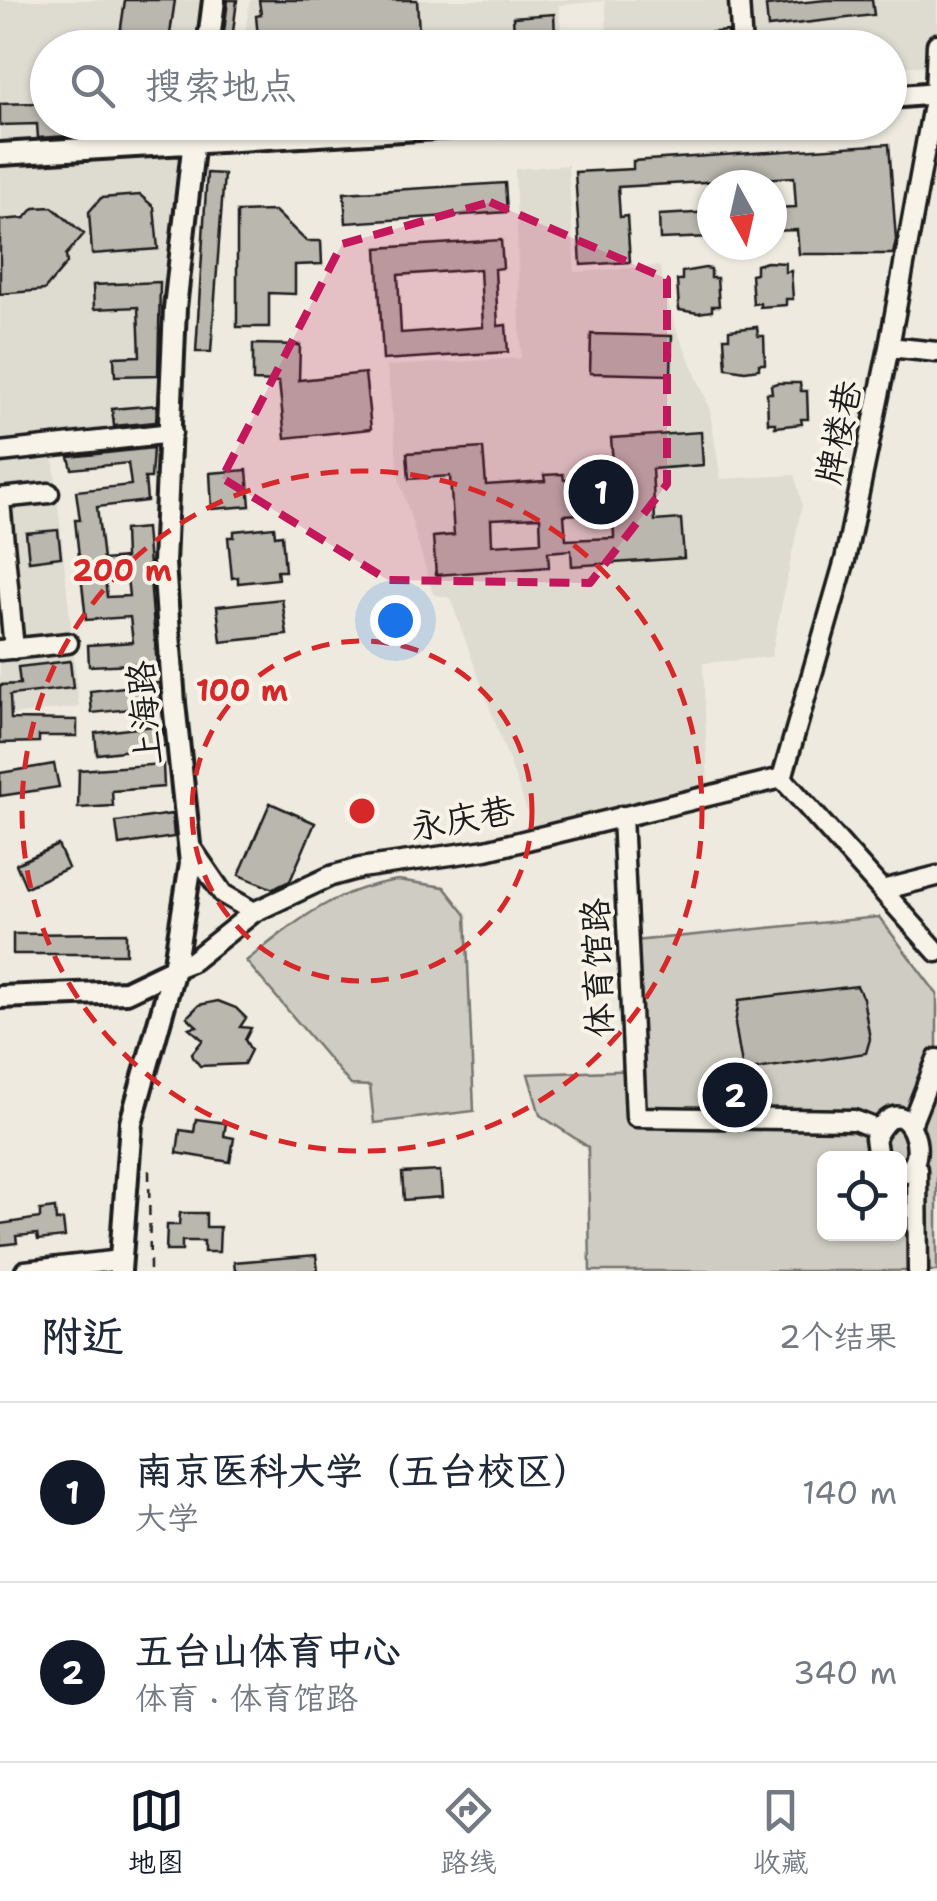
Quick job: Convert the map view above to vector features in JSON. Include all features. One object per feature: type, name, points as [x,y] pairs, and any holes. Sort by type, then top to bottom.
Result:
[{"type":"main road","points":[[210,30],[214,0]]},
{"type":"main road","points":[[907,96],[936,94]]},
{"type":"main road","points":[[0,154],[130,140]]},
{"type":"main road","name":"上海路","points":[[121,1265],[131,1123],[174,969],[191,863],[164,563],[175,308],[194,140]]},
{"type":"main road","points":[[0,997],[126,992],[174,969]]},
{"type":"street","points":[[738,0],[740,30]]},
{"type":"street","name":"牌楼巷","points":[[782,778],[846,560],[936,94],[937,44]]},
{"type":"street","points":[[889,346],[937,352]]},
{"type":"street","points":[[0,452],[172,433]]},
{"type":"street","points":[[48,494],[0,500],[7,649],[68,644]]},
{"type":"street","points":[[782,778],[937,952]]},
{"type":"street","name":"永庆巷","points":[[174,969],[191,962],[254,912],[331,876],[360,868],[486,850],[782,778]]},
{"type":"street","name":"体育馆路","points":[[622,816],[636,1117],[854,1120],[879,1130]]},
{"type":"street","points":[[190,846],[222,894],[254,912]]},
{"type":"street","points":[[882,890],[937,876]]},
{"type":"street","points":[[914,1120],[937,1059]]},
{"type":"street","points":[[875,1151],[879,1130],[894,1118],[914,1120],[926,1131],[930,1148],[924,1163],[908,1171],[928,1195],[918,1271]]},
{"type":"street","points":[[24,1271],[121,1265]]},
{"type":"path","points":[[149,1170],[150,1271]]},
{"type":"highlighted area","points":[[490,202],[667,279],[667,484],[590,583],[388,580],[222,478],[342,244]]},
{"type":"shaded area","points":[[0,0],[208,0],[205,30],[30,30],[30,140],[194,140],[172,433],[0,452]]},
{"type":"shaded area","points":[[250,0],[937,0],[937,65],[907,66],[907,30],[607,30],[605,1],[559,5],[561,30],[246,30]]},
{"type":"shaded area","points":[[568,165],[575,272],[659,266],[674,324],[709,406],[721,479],[795,475],[802,505],[771,657],[703,663],[708,786],[533,827],[450,598],[433,594],[399,478],[387,366],[521,358],[515,169]]},
{"type":"shaded area","points":[[53,455],[79,707],[0,716],[0,462]]},
{"type":"shaded area","points":[[398,880],[444,887],[466,915],[474,1111],[374,1123],[370,1086],[351,1085],[246,961],[334,900]]},
{"type":"shaded area","points":[[879,917],[937,994],[937,1271],[590,1271],[588,1147],[540,1115],[528,1074],[641,1070],[634,941]]},
{"type":"building","points":[[125,0],[175,0],[171,30],[121,30]]},
{"type":"building","points":[[228,0],[237,0],[233,30],[224,30]]},
{"type":"building","points":[[259,0],[417,0],[419,30],[257,30],[256,16],[261,15]]},
{"type":"building","points":[[872,0],[874,15],[768,27],[766,6]]},
{"type":"building","points":[[554,14],[555,30],[514,30],[513,17]]},
{"type":"building","points":[[30,103],[30,124],[0,125],[0,104]]},
{"type":"building","points":[[889,144],[896,240],[893,254],[799,254],[797,230],[787,230],[787,207],[796,207],[794,177],[787,177],[787,170],[697,170],[697,183],[618,187],[620,217],[627,216],[630,262],[581,265],[575,172],[633,169],[633,161]]},
{"type":"building","points":[[207,173],[224,174],[211,352],[196,352]]},
{"type":"building","points":[[505,183],[507,212],[346,223],[344,193]]},
{"type":"building","points":[[140,195],[154,207],[158,249],[92,254],[89,212],[101,198]]},
{"type":"building","points":[[52,207],[84,234],[66,255],[67,263],[44,290],[0,294],[0,220],[25,218],[34,208]]},
{"type":"building","points":[[275,211],[306,241],[321,241],[322,264],[295,265],[295,294],[269,293],[269,327],[237,327],[237,212]]},
{"type":"building","points":[[697,213],[697,238],[660,239],[659,215]]},
{"type":"building","points":[[501,240],[503,268],[495,269],[498,326],[506,325],[508,352],[383,360],[377,248]],"holes":[[[480,269],[483,327],[401,333],[398,275]]]},
{"type":"building","points":[[785,263],[785,272],[791,271],[793,299],[786,299],[786,305],[753,304],[751,274],[756,273],[756,265]]},
{"type":"building","points":[[711,269],[711,278],[717,278],[719,306],[698,313],[679,310],[677,280],[682,280],[682,272]]},
{"type":"building","points":[[160,282],[158,375],[115,376],[114,357],[140,356],[138,307],[94,309],[93,285]]},
{"type":"building","points":[[757,327],[758,336],[764,336],[765,364],[745,371],[726,368],[724,338],[729,338],[729,330]]},
{"type":"building","points":[[591,334],[672,336],[671,375],[590,373]]},
{"type":"building","points":[[253,344],[300,345],[299,380],[365,373],[371,429],[285,438],[279,382],[253,381]]},
{"type":"building","points":[[800,383],[801,391],[807,391],[808,419],[801,419],[802,424],[775,427],[775,423],[768,423],[767,393],[772,393],[771,385]]},
{"type":"building","points":[[157,405],[156,422],[114,426],[112,409]]},
{"type":"building","points":[[701,432],[703,465],[652,469],[655,521],[681,519],[684,558],[572,566],[571,550],[548,552],[549,567],[436,575],[433,537],[454,535],[450,476],[409,479],[407,453],[483,448],[486,485],[545,481],[544,475],[563,474],[564,480],[614,476],[611,438]],"holes":[[[613,512],[614,538],[566,540],[564,515]],[[540,517],[541,542],[492,545],[491,519]]]},
{"type":"building","points":[[153,448],[151,478],[145,478],[147,501],[97,507],[103,560],[125,558],[124,530],[146,528],[157,667],[89,666],[88,645],[133,642],[130,617],[86,620],[75,520],[80,520],[76,491],[131,485],[128,463],[72,469],[69,457]],"holes":[[[127,577],[129,596],[107,597],[105,579]]]},
{"type":"building","points":[[247,470],[250,506],[212,509],[210,473]]},
{"type":"building","points":[[274,527],[275,536],[282,535],[285,571],[277,571],[278,579],[238,583],[238,577],[232,578],[228,537],[234,537],[234,531]]},
{"type":"building","points":[[58,530],[61,557],[29,561],[26,533]]},
{"type":"building","points":[[282,599],[287,635],[221,642],[217,606]]},
{"type":"building","points":[[70,661],[73,688],[10,695],[11,719],[77,720],[77,736],[39,736],[39,742],[0,743],[0,685],[20,684],[18,667]]},
{"type":"building","points":[[159,683],[160,706],[92,713],[90,691]]},
{"type":"building","points":[[162,725],[165,746],[97,754],[95,733]]},
{"type":"building","points":[[54,764],[59,787],[0,796],[0,773]]},
{"type":"building","points":[[163,764],[164,787],[112,791],[113,806],[78,808],[79,770]]},
{"type":"building","points":[[270,803],[315,823],[290,881],[273,889],[239,875]]},
{"type":"building","points":[[172,814],[174,837],[119,845],[116,822]]},
{"type":"building","points":[[58,845],[68,868],[26,887],[16,864]]},
{"type":"building","points":[[126,933],[126,954],[13,954],[13,934]]},
{"type":"building","points":[[857,986],[870,1039],[866,1053],[743,1071],[735,1024],[739,1000]]},
{"type":"building","points":[[218,1001],[236,1008],[246,1018],[240,1027],[251,1028],[245,1040],[251,1050],[244,1064],[200,1066],[193,1057],[203,1040],[189,1028],[197,1026],[187,1017],[199,1005]]},
{"type":"building","points":[[196,1119],[226,1123],[224,1136],[234,1138],[230,1162],[177,1153],[180,1130],[194,1132]]},
{"type":"building","points":[[440,1171],[442,1197],[404,1200],[402,1173]]},
{"type":"building","points":[[55,1208],[56,1221],[63,1220],[65,1237],[38,1240],[37,1234],[16,1236],[17,1243],[0,1245],[0,1224],[40,1218],[40,1210]]},
{"type":"building","points":[[180,1213],[206,1213],[206,1227],[220,1227],[219,1252],[204,1252],[204,1241],[182,1241],[182,1251],[166,1251],[167,1225],[179,1225]]},
{"type":"building","points":[[316,1255],[318,1271],[235,1271],[234,1262]]},
{"type":"place","name":"南京医科大学（五台校区）","points":[[601,492]]},
{"type":"place","name":"五台山体育中心","points":[[735,1095]]}]
